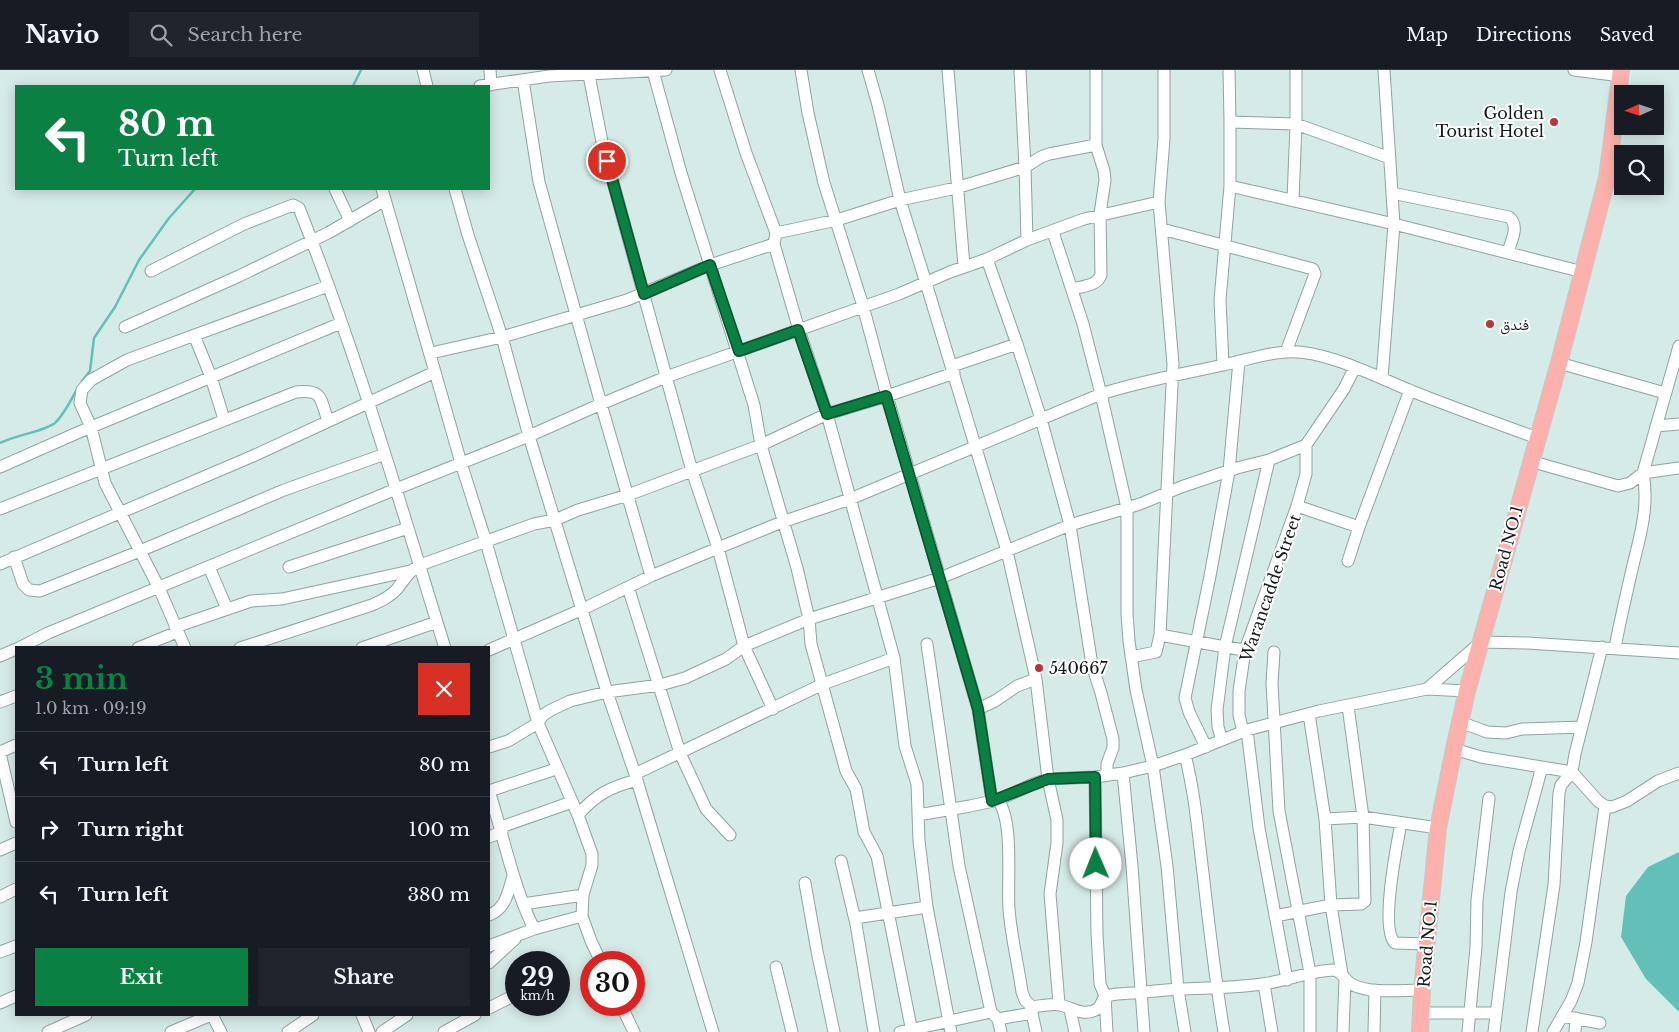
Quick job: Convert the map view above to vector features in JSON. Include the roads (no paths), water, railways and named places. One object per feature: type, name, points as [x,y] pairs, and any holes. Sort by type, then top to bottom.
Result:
[{"type":"highway","name":"Road NO.1","points":[[1420,1032],[1426,944],[1438,828],[1454,749],[1480,642],[1559,363],[1608,178],[1621,73]]},
{"type":"street","points":[[423,70],[427,85]]},
{"type":"street","points":[[490,70],[486,85],[523,80],[548,73],[666,70]]},
{"type":"street","points":[[720,70],[775,239],[798,330],[827,414],[894,658],[905,746],[917,784],[919,841],[927,907],[949,1026]]},
{"type":"street","points":[[801,70],[808,113],[824,183],[863,306],[886,396],[978,709],[995,800],[1004,809],[1008,845],[1009,910],[1021,983],[1025,1000],[1032,1010],[1036,1032]]},
{"type":"street","points":[[868,70],[900,200],[976,446],[1006,552],[1036,679],[1048,779],[1058,820],[1050,894],[1065,1007],[1075,1032]]},
{"type":"street","points":[[948,70],[956,188],[964,266]]},
{"type":"street","points":[[1020,70],[1026,167],[1027,240]]},
{"type":"street","points":[[1072,289],[1095,283],[1101,275],[1100,214],[1104,171],[1096,145],[1096,70]]},
{"type":"street","points":[[1132,657],[1156,652],[1160,635],[1173,364],[1159,202],[1164,139],[1164,70]]},
{"type":"street","points":[[1223,365],[1220,300],[1230,186],[1230,70]]},
{"type":"street","points":[[1293,200],[1296,70]]},
{"type":"street","points":[[1382,378],[1394,224],[1384,70]]},
{"type":"street","points":[[1574,70],[1621,73]]},
{"type":"street","points":[[653,71],[681,173],[739,351],[754,405],[761,445],[809,618],[811,644],[846,772],[856,789],[864,832],[877,856],[908,1031],[949,1026],[1032,1010],[1065,1007],[1082,1012],[1096,1010],[1105,996]]},
{"type":"street","points":[[588,72],[602,142],[692,470],[718,548],[744,646],[773,709]]},
{"type":"street","points":[[523,80],[539,182],[651,576]]},
{"type":"street","points":[[1230,122],[1296,124],[1390,158]]},
{"type":"street","points":[[431,353],[502,337],[576,316],[644,294],[775,239],[900,200],[956,188],[1026,167],[1049,154],[1096,145]]},
{"type":"street","points":[[1230,186],[1394,224],[1584,272]]},
{"type":"street","points":[[335,190],[350,220]]},
{"type":"street","points":[[455,190],[468,235],[502,337],[529,436],[607,692],[636,777],[713,1032]]},
{"type":"street","points":[[1392,193],[1509,217],[1513,221],[1515,230],[1508,252]]},
{"type":"street","points":[[125,326],[239,276],[328,234],[384,194],[538,723],[556,769],[578,815],[592,854],[592,865],[583,894],[582,916],[596,951]]},
{"type":"street","points":[[22,646],[48,633],[529,436],[666,377],[926,283],[964,266],[987,259],[1027,240],[1084,219],[1159,202]]},
{"type":"street","points":[[151,271],[244,224],[292,205],[299,208],[341,322],[385,454],[408,528],[415,568],[437,622],[444,646]]},
{"type":"street","points":[[1162,229],[1313,269],[1315,274],[1286,352]]},
{"type":"street","points":[[1052,232],[1072,289],[1101,394],[1127,508],[1127,614],[1136,690],[1153,766],[1167,866],[1178,989],[1185,1032]]},
{"type":"street","points":[[987,259],[1041,419],[1070,525],[1092,665],[1112,740],[1113,748],[1107,764],[1107,775]]},
{"type":"street","points":[[183,646],[159,588],[105,483],[91,427],[80,403],[82,390],[91,380],[127,360],[328,286]]},
{"type":"street","points":[[0,467],[341,322]]},
{"type":"street","points":[[194,335],[211,377],[224,420]]},
{"type":"street","points":[[142,646],[176,630],[251,600],[282,599],[415,568],[534,524],[555,520],[578,510],[628,495],[761,445],[827,414],[886,396],[1017,344]]},
{"type":"street","points":[[1615,648],[1645,516],[1646,489],[1643,473],[1665,393],[1674,381],[1679,346]]},
{"type":"street","points":[[490,650],[583,609],[651,576],[782,522],[850,499],[1101,394],[1134,383],[1239,361],[1286,352],[1322,357],[1382,378],[1537,438]]},
{"type":"street","points":[[1206,747],[1189,712],[1185,698],[1229,471],[1239,361]]},
{"type":"street","points":[[1559,363],[1665,393]]},
{"type":"street","points":[[490,747],[508,741],[538,723],[543,716],[560,705],[570,701],[607,692],[660,685],[685,678],[705,670],[744,646],[809,618],[940,578],[1070,525],[1140,504],[1229,471],[1269,460],[1306,445],[1344,389],[1355,368]]},
{"type":"street","points":[[0,564],[252,456],[436,372]]},
{"type":"street","points":[[1348,560],[1410,390]]},
{"type":"street","points":[[0,509],[296,392],[312,391],[320,396],[328,421]]},
{"type":"street","points":[[1656,426],[1679,424]]},
{"type":"street","name":"Warancadde Street","points":[[1286,980],[1258,821],[1245,731],[1239,715],[1239,691],[1245,650],[1297,506],[1306,474],[1306,445]]},
{"type":"street","points":[[14,558],[23,584],[28,590],[40,591],[284,490],[385,454]]},
{"type":"street","points":[[1222,740],[1217,718],[1225,647],[1269,460]]},
{"type":"street","points":[[1530,461],[1618,486],[1630,483],[1643,473],[1679,468]]},
{"type":"street","points":[[1297,506],[1359,527]]},
{"type":"street","points":[[289,567],[408,528]]},
{"type":"street","points":[[209,568],[227,609]]},
{"type":"street","points":[[246,646],[372,605],[387,598],[415,568]]},
{"type":"street","points":[[628,588],[680,753],[706,809],[730,835]]},
{"type":"street","points":[[368,646],[437,622]]},
{"type":"street","points":[[1160,635],[1245,650]]},
{"type":"street","points":[[1427,689],[1480,642],[1496,641],[1679,653]]},
{"type":"street","points":[[927,644],[959,866],[994,1016],[1001,1032]]},
{"type":"street","points":[[1532,1032],[1554,885],[1559,793],[1561,785],[1572,772],[1602,647]]},
{"type":"street","points":[[0,656],[15,649]]},
{"type":"street","points":[[1274,652],[1272,682],[1279,811],[1310,973],[1310,1032]]},
{"type":"street","points":[[578,815],[597,796],[606,790],[636,777],[680,753],[822,684],[894,658]]},
{"type":"street","points":[[978,709],[995,701],[1017,686],[1036,679]]},
{"type":"street","points":[[918,815],[995,800],[1031,784],[1048,779],[1123,774],[1185,755],[1245,731],[1309,714],[1427,689],[1467,691]]},
{"type":"street","points":[[0,702],[15,696]]},
{"type":"street","points":[[1276,916],[1331,905],[1361,904],[1365,901],[1363,817],[1348,706]]},
{"type":"street","points":[[1309,714],[1325,819],[1331,905],[1343,977],[1343,1032]]},
{"type":"street","points":[[1460,722],[1487,732],[1506,733],[1522,729],[1582,727]]},
{"type":"street","points":[[15,746],[0,753],[15,818]]},
{"type":"street","points":[[1454,749],[1481,757],[1572,772],[1598,801],[1605,806],[1612,807],[1620,805],[1658,781],[1679,773]]},
{"type":"street","points":[[1185,755],[1198,824],[1216,988],[1224,1032]]},
{"type":"street","points":[[1494,1032],[1511,892],[1519,851],[1542,767]]},
{"type":"street","points":[[490,791],[556,769]]},
{"type":"street","points":[[1123,774],[1132,866],[1144,1032]]},
{"type":"street","points":[[1095,777],[1097,934],[1100,984],[1105,996],[1107,1032]]},
{"type":"street","points":[[490,794],[513,876],[534,930]]},
{"type":"street","points":[[1468,1032],[1476,947],[1477,900],[1489,798]]},
{"type":"street","points":[[490,836],[501,829],[572,802]]},
{"type":"street","points":[[1553,1032],[1572,1002],[1578,983],[1586,942],[1605,806]]},
{"type":"street","points":[[1325,819],[1363,817],[1438,828]]},
{"type":"street","points":[[1401,823],[1393,863],[1389,910],[1390,937],[1395,943],[1426,944]]},
{"type":"street","points":[[0,850],[15,843]]},
{"type":"street","points":[[841,861],[855,920],[874,1032]]},
{"type":"street","points":[[490,915],[502,908],[506,901],[513,876]]},
{"type":"street","points":[[805,882],[818,958],[834,1032]]},
{"type":"street","points":[[0,896],[15,889]]},
{"type":"street","points":[[523,904],[583,894]]},
{"type":"street","points":[[855,920],[857,916],[927,907]]},
{"type":"street","points":[[490,946],[582,916]]},
{"type":"street","points":[[490,962],[519,936]]},
{"type":"street","points":[[0,952],[15,946]]},
{"type":"street","points":[[776,967],[792,1032]]},
{"type":"street","points":[[1105,996],[1264,984],[1310,973],[1334,970],[1353,985],[1375,990],[1422,990]]},
{"type":"street","points":[[1264,984],[1272,1032]]},
{"type":"street","points":[[1374,1032],[1375,990]]},
{"type":"street","points":[[0,1003],[15,996]]},
{"type":"street","points":[[490,1008],[505,1000]]},
{"type":"street","points":[[1421,1013],[1496,1012]]},
{"type":"street","points":[[57,1016],[60,1029]]},
{"type":"street","points":[[48,1032],[60,1029],[84,1016]]},
{"type":"street","points":[[171,1032],[210,1016]]},
{"type":"street","points":[[213,1016],[221,1032]]},
{"type":"street","points":[[288,1032],[312,1016]]},
{"type":"street","points":[[382,1032],[406,1016]]},
{"type":"street","points":[[444,1032],[473,1016]]},
{"type":"street","points":[[626,1016],[634,1032]]},
{"type":"street","points":[[1562,1016],[1600,1023]]},
{"type":"street","points":[[1575,1032],[1576,1018]]},
{"type":"water","points":[[1679,852],[1679,1012],[1646,979],[1621,937],[1626,896],[1648,867]]},
{"type":"waterway","points":[[354,85],[361,70]]},
{"type":"waterway","points":[[82,381],[90,371],[94,338],[115,307],[139,260],[169,218],[194,190]]},
{"type":"waterway","points":[[0,443],[52,425],[62,414],[78,388]]},
{"type":"place","name":"Golden Tourist Hotel","points":[[1554,122]]},
{"type":"place","name":"فندق","points":[[1490,324]]},
{"type":"place","name":"540667","points":[[1039,668]]}]
